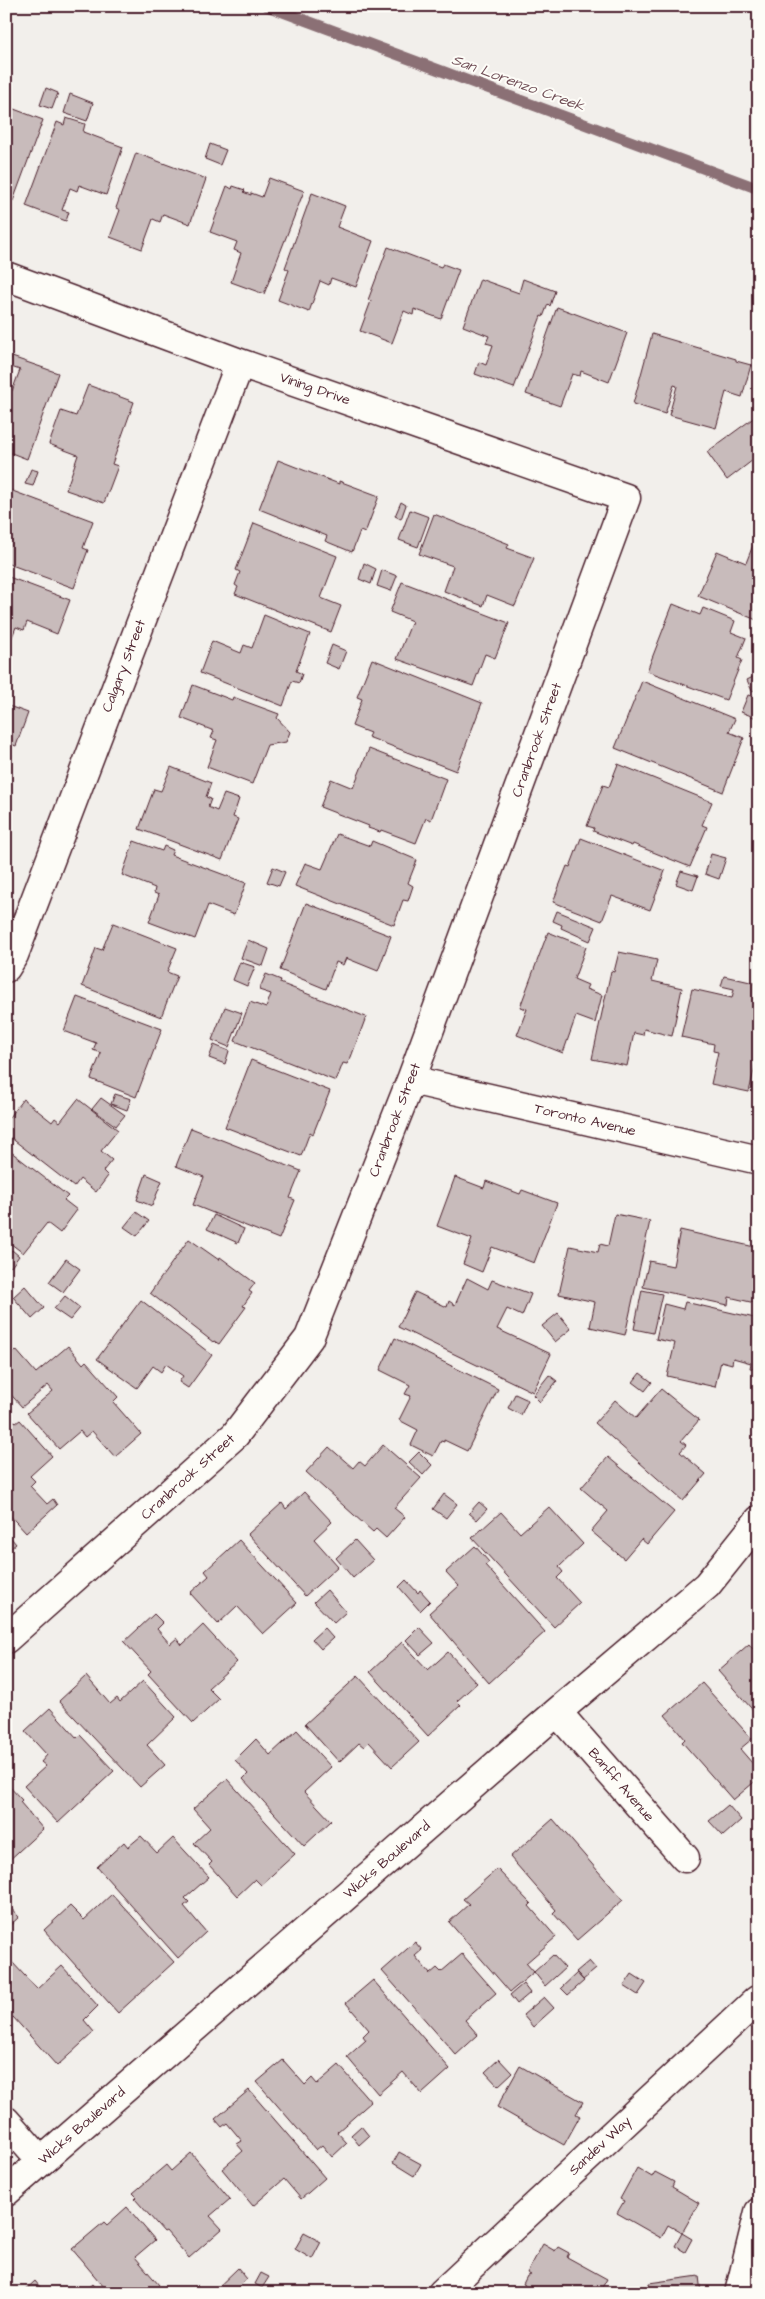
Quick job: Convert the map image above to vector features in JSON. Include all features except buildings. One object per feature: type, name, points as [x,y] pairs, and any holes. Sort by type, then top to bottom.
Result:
[{"type":"street","name":"Vining Drive","points":[[6,276],[240,363],[626,498]]},
{"type":"street","name":"Calgary Street","points":[[6,968],[14,954],[240,363]]},
{"type":"street","name":"Cranbrook Street","points":[[6,1638],[235,1435],[309,1338],[411,1080],[626,498]]},
{"type":"street","name":"Toronto Avenue","points":[[411,1080],[759,1160]]},
{"type":"street","name":"Wicks Boulevard","points":[[6,2192],[557,1712],[707,1585],[759,1520]]},
{"type":"street","name":"Banff Avenue","points":[[557,1712],[685,1858]]},
{"type":"street","name":"Sandev Way","points":[[442,2293],[750,2007],[759,2002]]},
{"type":"street","points":[[6,2121],[41,2161]]},
{"type":"street","points":[[739,2293],[759,2212]]},
{"type":"waterway","name":"San Lorenzo Creek","points":[[267,6],[759,189]]}]
